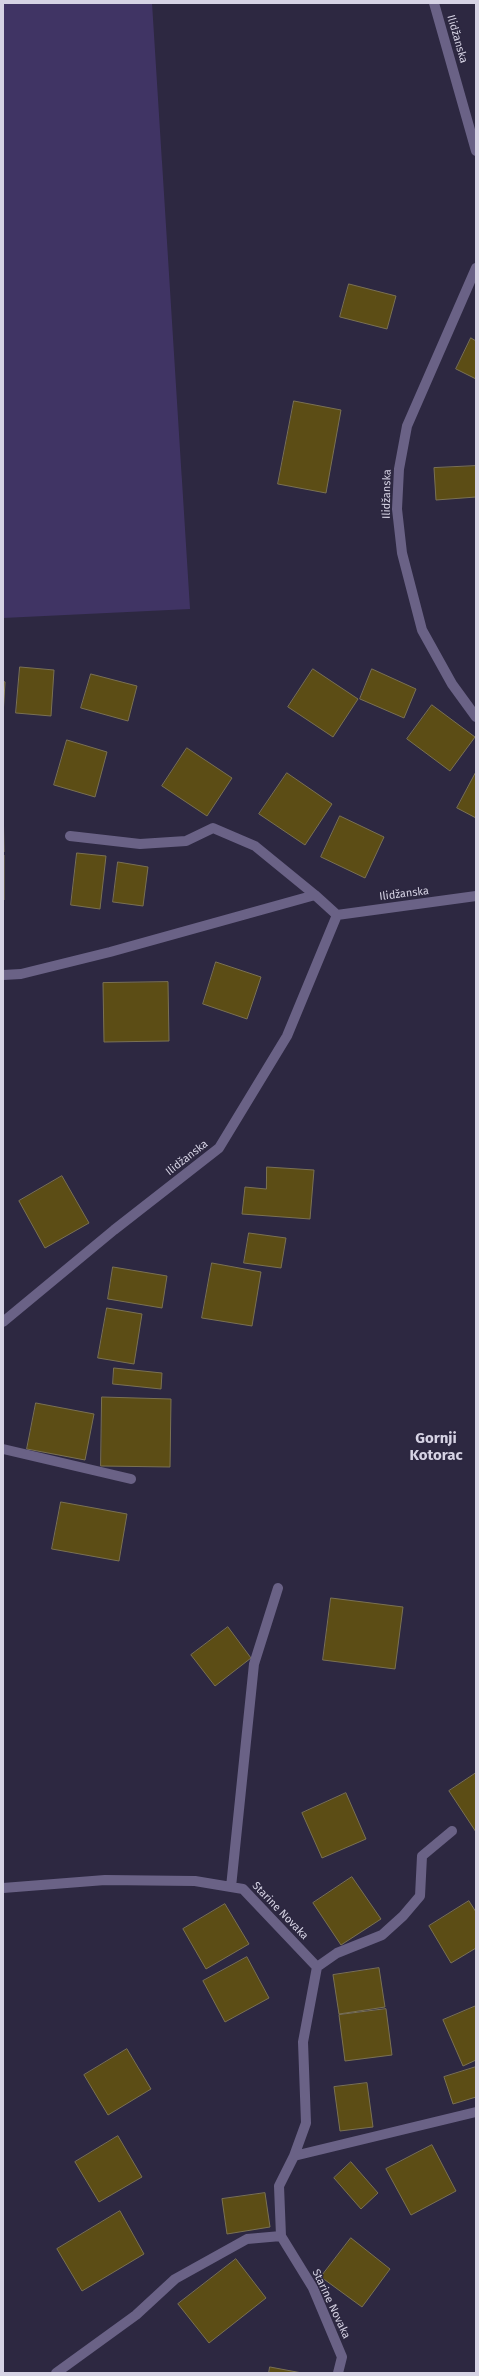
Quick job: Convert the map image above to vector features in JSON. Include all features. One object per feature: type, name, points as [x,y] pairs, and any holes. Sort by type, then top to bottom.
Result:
[{"type":"street","name":"Ilidžanska","points":[[434,3],[476,151]]},
{"type":"street","name":"Ilidžanska","points":[[476,268],[407,426],[399,469],[397,509],[402,553],[422,630],[452,684],[476,717]]},
{"type":"street","points":[[70,836],[140,844],[186,841],[213,828],[255,846],[337,915]]},
{"type":"street","points":[[3,975],[21,974],[110,952],[315,895]]},
{"type":"street","name":"Ilidžanska","points":[[3,1322],[114,1230],[219,1148],[287,1036],[337,915],[475,897]]},
{"type":"street","points":[[3,1449],[131,1479]]},
{"type":"street","points":[[231,1887],[254,1664],[278,1588]]},
{"type":"street","points":[[317,1967],[337,1953],[382,1935],[404,1916],[420,1896],[422,1856],[452,1831]]},
{"type":"street","name":"Starine Novaka","points":[[3,1888],[105,1880],[195,1881],[243,1889],[317,1967],[303,2042],[306,2123],[294,2156],[279,2186],[281,2236],[313,2288],[342,2357],[338,2373]]},
{"type":"street","points":[[294,2156],[476,2112]]},
{"type":"street","points":[[56,2373],[136,2315],[175,2279],[247,2239],[281,2236]]},
{"type":"shaded area","points":[[3,3],[152,3],[190,609],[3,618]]},
{"type":"building","points":[[349,284],[396,296],[387,329],[340,317]]},
{"type":"building","points":[[471,338],[476,341],[476,379],[456,369]]},
{"type":"building","points":[[294,401],[341,410],[326,493],[278,484]]},
{"type":"building","points":[[476,466],[476,497],[436,500],[434,468]]},
{"type":"building","points":[[20,667],[54,670],[51,716],[16,713]]},
{"type":"building","points":[[313,669],[358,699],[333,737],[288,707]]},
{"type":"building","points":[[372,669],[416,689],[404,718],[360,699]]},
{"type":"building","points":[[91,674],[137,686],[128,721],[81,708]]},
{"type":"building","points":[[3,681],[5,682],[3,716]]},
{"type":"building","points":[[432,705],[475,737],[450,771],[407,739]]},
{"type":"building","points":[[67,740],[107,752],[95,797],[54,785]]},
{"type":"building","points":[[187,748],[232,778],[207,816],[162,786]]},
{"type":"building","points":[[476,772],[476,818],[457,808]]},
{"type":"building","points":[[287,773],[332,804],[305,845],[259,814]]},
{"type":"building","points":[[3,797],[4,852],[3,852]]},
{"type":"building","points":[[340,816],[384,837],[365,878],[321,857]]},
{"type":"building","points":[[77,853],[106,856],[100,909],[71,905]]},
{"type":"building","points":[[4,855],[4,900],[3,900]]},
{"type":"building","points":[[118,862],[148,867],[143,906],[113,902]]},
{"type":"building","points":[[216,962],[261,977],[247,1019],[203,1004]]},
{"type":"building","points":[[168,982],[169,1041],[104,1042],[103,983]]},
{"type":"building","points":[[267,1167],[314,1170],[310,1219],[242,1214],[245,1187],[266,1189]]},
{"type":"building","points":[[62,1176],[89,1223],[45,1248],[19,1201]]},
{"type":"building","points":[[249,1233],[286,1238],[281,1268],[244,1263]]},
{"type":"building","points":[[212,1263],[261,1272],[252,1326],[202,1318]]},
{"type":"building","points":[[113,1267],[167,1276],[162,1308],[108,1299]]},
{"type":"building","points":[[107,1308],[142,1314],[134,1364],[98,1358]]},
{"type":"building","points":[[114,1368],[162,1373],[161,1389],[113,1384]]},
{"type":"building","points":[[102,1397],[171,1399],[170,1467],[101,1466]]},
{"type":"building","points":[[36,1403],[94,1414],[85,1460],[27,1449]]},
{"type":"building","points":[[61,1502],[127,1514],[119,1561],[52,1549]]},
{"type":"building","points":[[331,1598],[403,1607],[395,1669],[323,1660]]},
{"type":"building","points":[[228,1627],[251,1658],[215,1686],[191,1655]]},
{"type":"building","points":[[476,1773],[476,1832],[449,1791]]},
{"type":"building","points":[[346,1793],[366,1839],[322,1858],[302,1813]]},
{"type":"building","points":[[352,1877],[381,1919],[341,1945],[313,1903]]},
{"type":"building","points":[[469,1901],[476,1912],[476,1948],[451,1963],[429,1926]]},
{"type":"building","points":[[225,1904],[249,1944],[206,1969],[183,1929]]},
{"type":"building","points":[[247,1957],[269,1998],[225,2022],[203,1981]]},
{"type":"building","points":[[379,1968],[385,2007],[339,2014],[333,1975]]},
{"type":"building","points":[[476,2006],[476,2060],[463,2066],[443,2020]]},
{"type":"building","points":[[386,2009],[392,2055],[345,2061],[339,2015]]},
{"type":"building","points":[[127,2049],[151,2089],[108,2115],[84,2075]]},
{"type":"building","points":[[476,2067],[476,2097],[453,2104],[444,2077]]},
{"type":"building","points":[[367,2083],[373,2127],[340,2131],[334,2087]]},
{"type":"building","points":[[118,2136],[142,2177],[99,2202],[75,2162]]},
{"type":"building","points":[[432,2145],[456,2191],[411,2215],[386,2169]]},
{"type":"building","points":[[351,2162],[378,2193],[361,2209],[334,2178]]},
{"type":"building","points":[[265,2193],[270,2227],[227,2234],[222,2199]]},
{"type":"building","points":[[120,2211],[144,2254],[82,2291],[57,2249]]},
{"type":"building","points":[[351,2238],[390,2269],[362,2307],[321,2277]]},
{"type":"building","points":[[236,2259],[266,2298],[209,2343],[178,2304]]},
{"type":"building","points":[[270,2367],[302,2373],[269,2373]]},
{"type":"district","name":"Gornji Kotorac","points":[[436,1448]]}]
